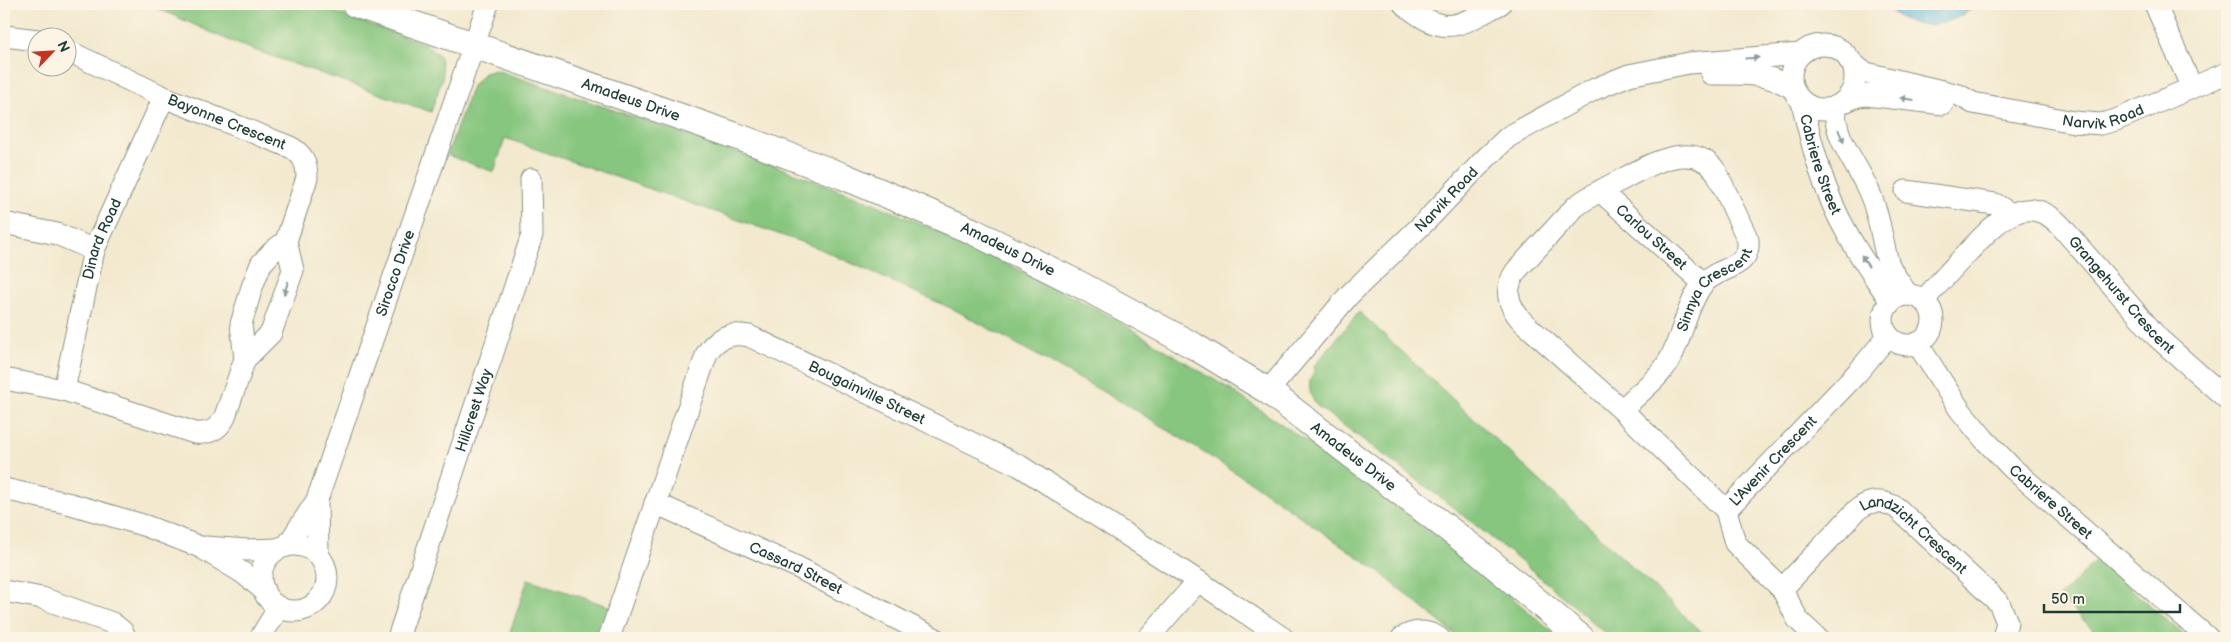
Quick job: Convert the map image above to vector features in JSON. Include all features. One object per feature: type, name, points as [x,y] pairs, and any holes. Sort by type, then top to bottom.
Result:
[{"type":"street","name":"Amadeus Drive","points":[[356,4],[745,139],[843,176],[972,230],[1194,346],[1268,392],[1476,550],[1581,638]]},
{"type":"street","name":"Sirocco Drive","points":[[282,547],[317,500],[488,4]]},
{"type":"street","points":[[1404,4],[1424,20],[1448,26],[1462,24],[1500,4]]},
{"type":"street","points":[[2155,4],[2192,88]]},
{"type":"street","points":[[4,36],[28,39]]},
{"type":"street","points":[[1813,46],[1829,46],[1838,49],[1850,60],[1854,75],[1853,86],[1849,95],[1838,105],[1818,109],[1797,95],[1791,72],[1800,54],[1813,46]]},
{"type":"street","name":"Narvik Road","points":[[1268,392],[1349,295],[1428,219],[1508,137],[1595,89],[1629,75],[1669,68],[1688,62],[1800,54]]},
{"type":"street","name":"Bayonne Crescent","points":[[78,56],[164,97],[290,147],[304,159],[307,168],[307,178],[286,242]]},
{"type":"street","name":"Narvik Road","points":[[1850,60],[1862,71],[1870,74],[1959,95],[1973,103],[2074,122],[2101,124],[2116,120],[2227,73]]},
{"type":"street","name":"Narvik Road","points":[[1669,68],[1689,74],[1759,75],[1774,78],[1797,95]]},
{"type":"street","name":"Cabriere Street","points":[[1797,95],[1818,166],[1847,233],[1908,299]]},
{"type":"street","name":"Narvik Road","points":[[1838,105],[1858,96],[1867,95],[1958,106],[1973,103]]},
{"type":"street","name":"Dinard Road","points":[[64,390],[94,250],[164,97]]},
{"type":"street","name":"Cabriere Street","points":[[1838,105],[1834,119],[1838,132],[1853,164],[1872,197],[1890,268],[1908,299]]},
{"type":"street","name":"Sinnya Crescent","points":[[1622,410],[1669,360],[1703,283],[1742,261],[1748,253],[1749,244],[1717,172],[1710,163],[1702,158],[1691,156],[1660,160],[1600,191],[1575,208],[1516,271],[1508,293],[1510,306],[1523,322],[1622,410],[1726,510]]},
{"type":"street","points":[[1824,178],[1853,164]]},
{"type":"street","name":"Hillcrest Way","points":[[398,638],[532,235],[531,179]]},
{"type":"street","name":"Carlou Street","points":[[1600,191],[1703,283]]},
{"type":"street","points":[[1906,191],[1995,204],[2011,214]]},
{"type":"street","name":"Grangehurst Crescent","points":[[1908,299],[1990,229],[2011,214],[2033,209],[2046,213],[2053,218],[2158,338],[2227,400]]},
{"type":"street","points":[[4,223],[57,234],[94,250]]},
{"type":"street","points":[[4,379],[64,390],[195,433],[204,434],[219,427],[224,419],[246,359],[271,333],[293,270],[286,242],[273,251],[261,264],[252,287],[241,324],[246,359]]},
{"type":"street","points":[[1908,299],[1929,307],[1932,323],[1927,336],[1917,343],[1902,344],[1888,336],[1883,320],[1884,312],[1908,299]]},
{"type":"street","name":"Bougainville Street","points":[[609,638],[706,353],[721,338],[740,334],[758,340],[1020,466],[1283,638]]},
{"type":"street","name":"L'Avenir Crescent","points":[[1817,638],[1798,620],[1782,589],[1734,543],[1726,510],[1858,372],[1888,336]]},
{"type":"street","name":"Cabriere Street","points":[[1917,343],[1960,410],[2012,468],[2208,638]]},
{"type":"street","points":[[4,489],[71,504],[146,526],[200,547],[243,573],[264,590]]},
{"type":"street","name":"Sirocco Drive","points":[[317,500],[318,555]]},
{"type":"street","name":"Landzicht Crescent","points":[[1782,589],[1858,508],[1865,503],[1875,501],[1886,502],[1897,508],[1999,603],[2007,622],[2003,638]]},
{"type":"street","name":"Cassard Street","points":[[655,503],[797,567],[934,638]]},
{"type":"street","points":[[200,547],[247,550],[282,547],[304,547],[318,555],[324,564],[327,574],[326,586],[322,596],[315,604],[305,609],[294,611],[279,607],[267,596],[264,590],[261,576],[264,565],[269,556],[282,547]]},
{"type":"street","points":[[1148,638],[1198,581]]},
{"type":"street","points":[[4,591],[42,598],[112,623],[122,631],[126,638]]},
{"type":"street","points":[[260,638],[279,607]]},
{"type":"street","points":[[1402,638],[1409,634],[1421,632],[1433,634],[1439,638]]},
{"type":"green space","points":[[148,4],[311,4],[426,44],[440,56],[443,76],[431,112],[237,44]]},
{"type":"green space","points":[[496,70],[752,157],[869,201],[980,250],[1108,315],[1228,388],[1353,473],[1481,571],[1559,638],[1459,638],[1378,571],[1257,486],[1134,409],[957,311],[818,248],[505,138],[494,172],[447,155],[472,86],[484,73]]},
{"type":"green space","points":[[1359,312],[1708,638],[1610,638],[1466,518],[1317,406],[1312,398],[1310,389],[1310,380],[1315,371],[1314,366]]},
{"type":"green space","points":[[2097,559],[2187,638],[2096,638],[2099,635],[2059,597]]},
{"type":"green space","points":[[528,579],[611,607],[601,638],[508,638]]},
{"type":"water","points":[[1883,4],[1978,4],[1959,17],[1938,24],[1927,25],[1905,20],[1890,11]]}]
